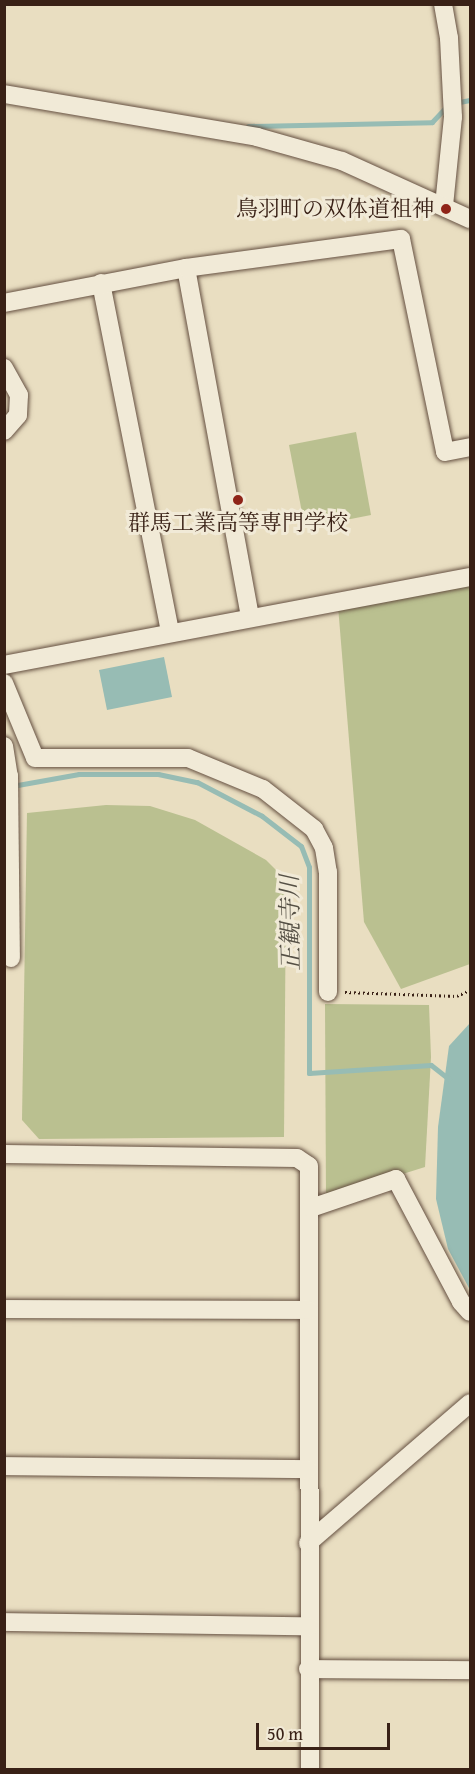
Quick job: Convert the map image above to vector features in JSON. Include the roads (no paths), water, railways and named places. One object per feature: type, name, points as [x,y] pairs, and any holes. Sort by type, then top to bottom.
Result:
[{"type":"street","points":[[442,4],[449,38],[453,117],[444,206]]},
{"type":"street","points":[[4,94],[256,136],[342,161],[471,219]]},
{"type":"street","points":[[4,303],[186,268],[401,239],[445,452],[471,447]]},
{"type":"street","points":[[186,268],[250,615]]},
{"type":"street","points":[[101,283],[170,632]]},
{"type":"street","points":[[4,368],[19,395],[18,415],[4,431]]},
{"type":"street","points":[[4,665],[250,615],[471,577]]},
{"type":"street","points":[[4,683],[35,759],[188,758],[263,789],[314,829],[324,848],[328,872],[328,992]]},
{"type":"street","points":[[4,746],[7,776],[10,958]]},
{"type":"street","points":[[4,1154],[297,1158],[309,1166],[311,1208],[308,1469],[310,1770]]},
{"type":"street","points":[[311,1208],[396,1179],[461,1302],[471,1312]]},
{"type":"street","points":[[4,1309],[309,1310]]},
{"type":"street","points":[[308,1543],[471,1403]]},
{"type":"street","points":[[4,1466],[308,1469]]},
{"type":"street","points":[[4,1623],[309,1626]]},
{"type":"street","points":[[308,1669],[471,1670]]},
{"type":"water","points":[[164,657],[172,697],[107,710],[99,670]]},
{"type":"water","points":[[470,1023],[470,1290],[448,1249],[436,1199],[438,1127],[449,1046]]},
{"type":"waterway","points":[[454,103],[470,100]]},
{"type":"waterway","points":[[248,126],[432,122],[446,107]]},
{"type":"waterway","name":"正観寺川","points":[[12,786],[79,774],[158,774],[197,782],[262,816],[301,846],[309,867],[309,1073],[431,1065],[449,1079]]},
{"type":"place","name":"鳥羽町の双体道祖神","points":[[446,209]]},
{"type":"place","name":"群馬工業高等専門学校","points":[[238,500]]}]
